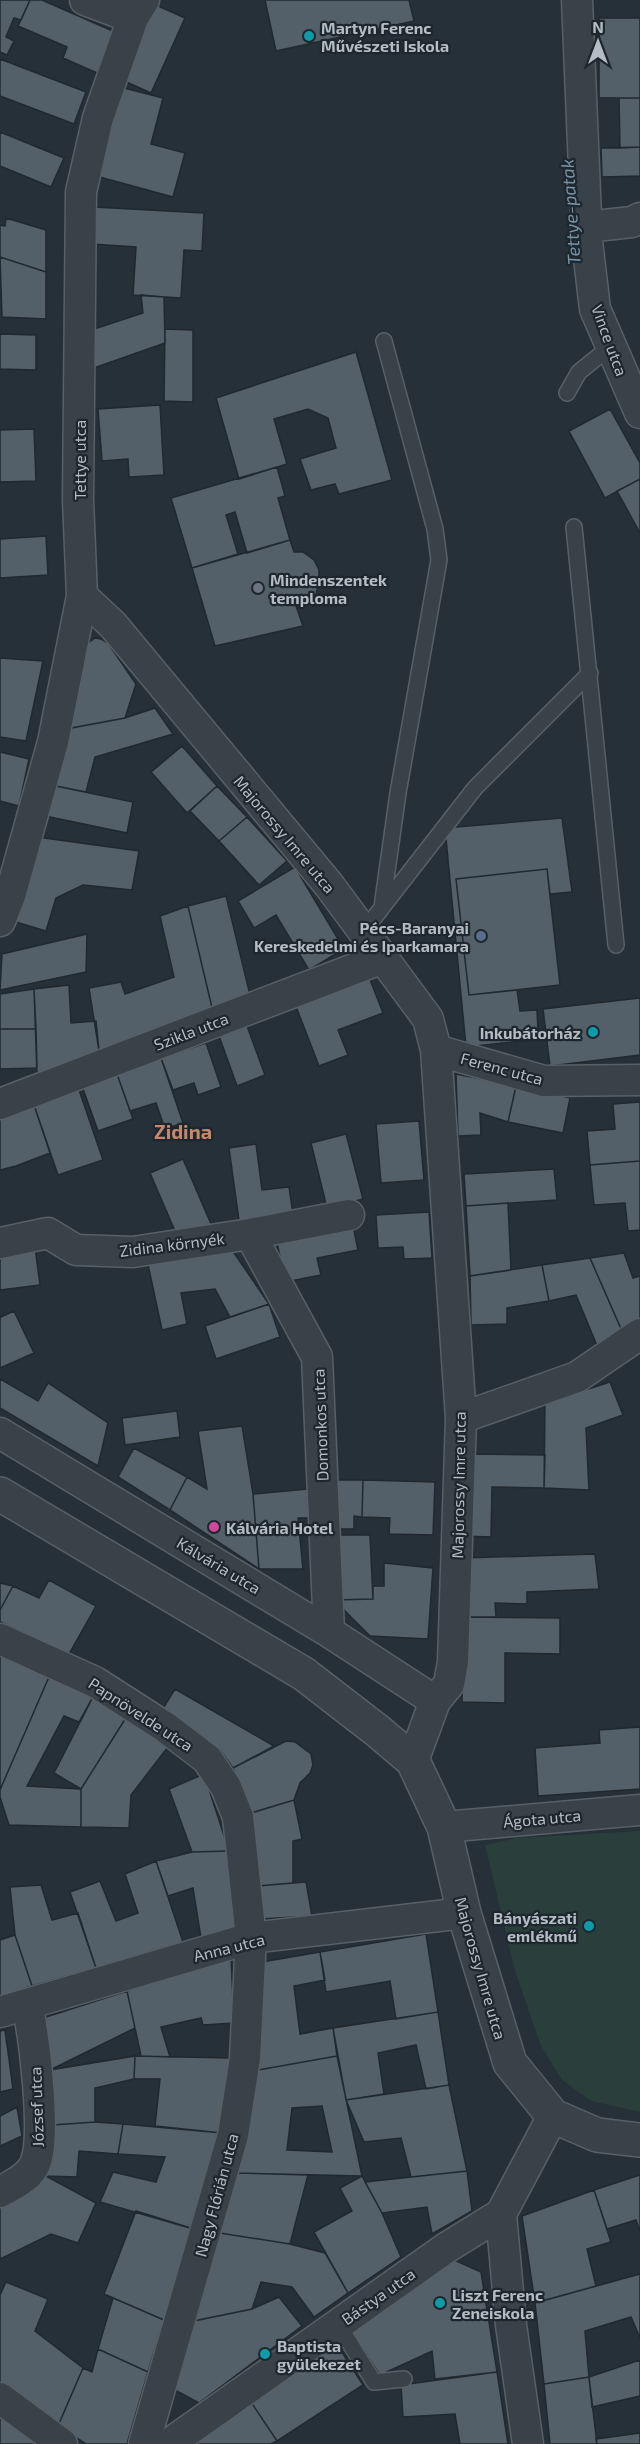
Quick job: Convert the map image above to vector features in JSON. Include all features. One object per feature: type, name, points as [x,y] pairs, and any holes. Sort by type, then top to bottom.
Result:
[{"type":"street","points":[[85,0],[138,9]]},
{"type":"street","name":"Vince utca","points":[[577,0],[586,227],[596,309],[610,347],[640,413]]},
{"type":"street","name":"Tettye utca","points":[[0,921],[10,896],[53,742],[82,596],[78,500],[81,192],[98,118],[138,9]]},
{"type":"street","points":[[586,227],[632,222],[640,218]]},
{"type":"street","name":"Majorossy Imre utca","points":[[82,596],[113,625],[329,885],[428,1019],[436,1050],[461,1418],[453,1662],[449,1684],[435,1701],[412,1761],[444,1827],[464,1913],[510,2063],[554,2116]]},
{"type":"street","name":"Szikla utca","points":[[0,1104],[382,958]]},
{"type":"street","name":"Ferenc utca","points":[[436,1050],[544,1081],[640,1080]]},
{"type":"street","name":"Zidina környék","points":[[0,1243],[48,1233],[76,1250],[133,1252],[250,1234],[349,1215]]},
{"type":"street","name":"Domonkos utca","points":[[250,1234],[317,1357],[329,1632]]},
{"type":"street","points":[[461,1418],[577,1377],[640,1334]]},
{"type":"street","name":"Kálvária utca","points":[[0,1433],[329,1632],[435,1701]]},
{"type":"street","points":[[0,1494],[304,1674],[380,1732],[412,1761]]},
{"type":"street","name":"Papnövelde utca","points":[[0,1639],[95,1682],[165,1727],[207,1759],[226,1787],[238,1817],[251,1938]]},
{"type":"street","name":"Ágota utca","points":[[444,1827],[640,1810]]},
{"type":"street","name":"Anna utca","points":[[14,2008],[251,1938],[464,1913]]},
{"type":"street","name":"Nagy Flórián utca","points":[[144,2444],[233,2135],[245,2058],[251,1938]]},
{"type":"street","name":"József utca","points":[[0,2192],[19,2182],[35,2166],[40,2145],[38,2095],[14,2008]]},
{"type":"street","points":[[528,2444],[511,2325],[501,2214],[554,2116],[597,2135],[640,2140]]},
{"type":"street","name":"Bástya utca","points":[[169,2444],[446,2248],[501,2214]]},
{"type":"street","points":[[0,2398],[62,2444]]},
{"type":"lane","points":[[382,907],[398,793],[439,560],[435,529],[384,341]]},
{"type":"lane","points":[[567,393],[579,372],[610,347]]},
{"type":"lane","points":[[573,527],[590,673],[616,945]]},
{"type":"lane","points":[[363,932],[475,788],[590,673]]},
{"type":"lane","points":[[335,2326],[346,2337],[374,2382],[404,2379]]},
{"type":"green space","points":[[640,1831],[640,2112],[591,2101],[562,2080],[541,2046],[515,1971],[485,1845],[517,1838]]},
{"type":"building","points":[[0,0],[30,0],[21,20],[14,18],[6,37],[14,41],[7,55],[0,52]]},
{"type":"building","points":[[30,0],[42,0],[115,32],[97,73],[63,58],[67,47],[18,26]]},
{"type":"building","name":"Martyn Ferenc Művészeti Iskola","points":[[265,0],[409,0],[414,21],[276,51]]},
{"type":"building","points":[[156,5],[185,18],[151,93],[122,80]]},
{"type":"building","points":[[599,18],[640,18],[640,98],[599,98]]},
{"type":"building","points":[[0,59],[86,92],[74,124],[0,96]]},
{"type":"building","points":[[120,87],[163,98],[151,144],[185,153],[173,197],[96,176]]},
{"type":"building","points":[[619,98],[640,98],[640,147],[620,148]]},
{"type":"building","points":[[0,132],[64,158],[51,187],[0,166]]},
{"type":"building","points":[[640,147],[640,176],[602,177],[601,148]]},
{"type":"building","points":[[94,207],[204,213],[202,251],[184,250],[181,298],[133,295],[136,247],[92,244]]},
{"type":"building","points":[[6,218],[46,230],[46,272],[0,257],[0,225],[5,226]]},
{"type":"building","points":[[0,257],[46,272],[46,319],[2,317]]},
{"type":"building","points":[[141,295],[164,297],[165,343],[94,368],[91,330],[143,313]]},
{"type":"building","points":[[165,329],[193,330],[193,402],[164,401]]},
{"type":"building","points":[[0,334],[36,335],[36,370],[0,369]]},
{"type":"building","points":[[356,352],[392,480],[339,494],[335,484],[311,490],[300,459],[336,448],[328,418],[308,409],[274,419],[287,464],[239,479],[216,398]]},
{"type":"building","points":[[160,405],[164,475],[129,477],[128,459],[102,461],[98,409]]},
{"type":"building","points":[[610,409],[640,463],[640,479],[605,498],[569,431]]},
{"type":"building","points":[[34,429],[36,481],[0,482],[0,430]]},
{"type":"building","points":[[277,467],[285,496],[278,498],[290,540],[247,553],[235,512],[226,515],[238,554],[192,568],[171,498]]},
{"type":"building","points":[[640,479],[640,533],[617,491]]},
{"type":"building","points":[[46,536],[48,575],[0,578],[0,539]]},
{"type":"building","name":"Mindenszentek temploma","points":[[290,540],[294,552],[303,552],[314,560],[319,570],[316,595],[294,600],[303,626],[215,646],[192,568]]},
{"type":"building","points":[[95,638],[108,643],[136,684],[125,718],[66,729],[88,643]]},
{"type":"building","points":[[0,658],[43,661],[26,741],[0,737]]},
{"type":"building","points":[[155,708],[173,734],[95,757],[86,792],[51,785],[66,729],[125,718]]},
{"type":"building","points":[[182,746],[217,786],[187,813],[151,772]]},
{"type":"building","points":[[0,752],[29,759],[19,806],[0,801]]},
{"type":"building","points":[[51,785],[133,802],[127,833],[45,816]]},
{"type":"building","points":[[217,786],[247,817],[219,841],[190,811]]},
{"type":"building","points":[[247,817],[287,861],[259,885],[219,841]]},
{"type":"building","points":[[562,818],[572,892],[550,894],[547,869],[456,879],[469,995],[517,990],[520,1011],[537,1010],[538,1030],[520,1032],[522,1041],[466,1047],[445,828]]},
{"type":"building","points":[[37,837],[139,851],[132,890],[83,885],[56,898],[46,931],[9,920]]},
{"type":"building","points":[[295,867],[344,949],[309,970],[276,915],[254,928],[238,901]]},
{"type":"building","points":[[547,869],[560,985],[469,995],[456,879]]},
{"type":"building","points":[[226,896],[251,999],[213,1012],[188,906]]},
{"type":"building","points":[[188,906],[213,1012],[99,1051],[89,988],[121,982],[125,994],[174,977],[160,916]]},
{"type":"building","points":[[87,934],[86,972],[0,990],[2,954]]},
{"type":"building","points":[[369,977],[383,1013],[338,1030],[348,1055],[319,1066],[295,1004]]},
{"type":"building","points":[[69,985],[71,1023],[96,1021],[99,1051],[37,1074],[34,989]]},
{"type":"building","points":[[34,989],[36,1029],[0,1029],[0,994]]},
{"type":"building","name":"Inkubátorház","points":[[640,998],[640,1055],[550,1066],[543,1009]]},
{"type":"building","points":[[247,1026],[265,1075],[237,1086],[219,1036]]},
{"type":"building","points":[[0,1029],[36,1029],[37,1068],[0,1069]]},
{"type":"building","points":[[206,1043],[221,1087],[198,1095],[194,1083],[173,1090],[161,1058]]},
{"type":"building","points":[[161,1058],[183,1123],[165,1129],[156,1103],[130,1111],[117,1074]]},
{"type":"building","points":[[117,1074],[133,1119],[98,1131],[82,1086]]},
{"type":"building","points":[[456,1074],[516,1086],[508,1122],[480,1113],[481,1135],[458,1136]]},
{"type":"building","points":[[516,1086],[570,1098],[563,1133],[508,1122]]},
{"type":"building","points":[[78,1087],[103,1160],[58,1175],[33,1102]]},
{"type":"building","points":[[33,1102],[50,1153],[0,1170],[0,1115]]},
{"type":"building","points":[[640,1102],[640,1161],[590,1165],[587,1131],[615,1129],[613,1104]]},
{"type":"building","points":[[419,1121],[424,1180],[381,1183],[376,1124]]},
{"type":"building","points":[[346,1134],[363,1199],[327,1208],[311,1143]]},
{"type":"building","points":[[256,1144],[262,1190],[289,1187],[294,1221],[240,1228],[229,1148]]},
{"type":"building","points":[[183,1159],[214,1231],[178,1238],[150,1173]]},
{"type":"building","points":[[640,1161],[640,1230],[628,1231],[625,1203],[594,1205],[590,1165]]},
{"type":"building","points":[[554,1169],[557,1200],[466,1206],[464,1174]]},
{"type":"building","points":[[508,1203],[511,1270],[470,1276],[466,1206]]},
{"type":"building","points":[[429,1212],[432,1258],[404,1259],[403,1247],[378,1248],[376,1215]]},
{"type":"building","points":[[352,1221],[358,1250],[317,1258],[321,1275],[285,1282],[276,1237]]},
{"type":"building","points":[[35,1247],[40,1285],[0,1290],[0,1251]]},
{"type":"building","points":[[230,1247],[269,1304],[230,1317],[215,1289],[181,1293],[187,1324],[162,1330],[146,1255]]},
{"type":"building","points":[[624,1253],[633,1278],[640,1276],[640,1318],[622,1331],[590,1258]]},
{"type":"building","points":[[590,1258],[622,1331],[598,1348],[576,1295],[549,1301],[542,1265]]},
{"type":"building","points":[[542,1265],[549,1301],[507,1308],[507,1324],[471,1325],[470,1276]]},
{"type":"building","points":[[269,1304],[280,1337],[216,1359],[205,1326]]},
{"type":"building","points":[[14,1311],[34,1353],[0,1368],[0,1315],[1,1317]]},
{"type":"building","points":[[0,1379],[38,1401],[48,1383],[108,1423],[98,1466],[0,1408]]},
{"type":"building","points":[[610,1382],[623,1415],[586,1428],[589,1490],[544,1488],[545,1403]]},
{"type":"building","points":[[177,1411],[180,1437],[125,1445],[122,1418]]},
{"type":"building","points":[[242,1426],[253,1494],[259,1569],[170,1510],[187,1477],[207,1489],[198,1431]]},
{"type":"building","points":[[134,1448],[187,1477],[170,1510],[118,1477]]},
{"type":"building","points":[[464,1454],[545,1455],[544,1488],[492,1487],[491,1537],[463,1536]]},
{"type":"building","points":[[328,1480],[363,1480],[362,1517],[354,1516],[354,1529],[331,1529]]},
{"type":"building","points":[[363,1480],[435,1482],[433,1535],[389,1534],[390,1518],[362,1517]]},
{"type":"building","points":[[308,1489],[312,1518],[298,1518],[303,1569],[259,1569],[253,1494]]},
{"type":"building","points":[[332,1535],[370,1535],[373,1599],[334,1600]]},
{"type":"building","points":[[595,1554],[599,1589],[527,1592],[527,1604],[495,1603],[496,1617],[463,1617],[463,1558]]},
{"type":"building","points":[[384,1563],[433,1568],[428,1639],[370,1636],[334,1600],[373,1599],[373,1586],[384,1586]]},
{"type":"building","points":[[49,1580],[96,1606],[69,1654],[0,1622],[0,1610],[13,1586],[39,1598]]},
{"type":"building","points":[[0,1583],[13,1586],[0,1610]]},
{"type":"building","points":[[463,1617],[560,1618],[560,1654],[505,1653],[505,1703],[462,1702]]},
{"type":"building","points":[[0,1652],[52,1670],[0,1790]]},
{"type":"building","points":[[52,1670],[95,1693],[79,1722],[64,1716],[27,1786],[81,1789],[81,1827],[9,1825],[0,1790]]},
{"type":"building","points":[[175,1689],[274,1746],[233,1768],[220,1750],[162,1710]]},
{"type":"building","points":[[95,1693],[129,1713],[81,1789],[54,1773]]},
{"type":"building","points":[[129,1713],[171,1743],[131,1795],[129,1828],[81,1827],[81,1789]]},
{"type":"building","points":[[640,1727],[640,1789],[538,1796],[535,1748],[600,1743],[599,1730]]},
{"type":"building","points":[[286,1741],[295,1742],[311,1754],[313,1765],[310,1773],[300,1783],[294,1800],[251,1813],[233,1768]]},
{"type":"building","points":[[204,1774],[229,1851],[192,1852],[169,1789]]},
{"type":"building","points":[[294,1800],[302,1839],[293,1841],[293,1883],[257,1886],[251,1813]]},
{"type":"building","points":[[229,1851],[236,1928],[201,1938],[193,1888],[168,1896],[156,1861],[192,1852]]},
{"type":"building","points":[[156,1861],[183,1942],[96,1968],[70,1892],[100,1881],[116,1921],[138,1913],[125,1874]]},
{"type":"building","points":[[306,1882],[312,1916],[260,1919],[257,1886]]},
{"type":"building","points":[[41,1885],[52,1920],[78,1913],[96,1968],[32,1986],[15,1935],[10,1887]]},
{"type":"building","points":[[426,1934],[438,2012],[396,2019],[390,1981],[326,1992],[320,1952]]},
{"type":"building","points":[[15,1935],[32,1986],[0,1997],[0,1940]]},
{"type":"building","points":[[320,1952],[325,1980],[294,1986],[300,2034],[333,2028],[337,2056],[252,2071],[262,1962]]},
{"type":"building","points":[[231,1957],[234,2023],[203,2025],[201,2018],[161,2027],[170,2057],[141,2056],[127,1991]]},
{"type":"building","points":[[127,1991],[135,2028],[50,2070],[43,2018]]},
{"type":"building","points":[[438,2012],[449,2085],[426,2089],[416,2045],[378,2053],[384,2094],[346,2100],[333,2028]]},
{"type":"building","points":[[5,2030],[13,2089],[0,2092],[0,2031]]},
{"type":"building","points":[[135,2056],[134,2079],[95,2088],[95,2122],[53,2125],[50,2070]]},
{"type":"building","points":[[135,2056],[230,2058],[222,2133],[155,2126],[160,2079],[134,2079]]},
{"type":"building","points":[[337,2056],[362,2176],[238,2173],[252,2071]],"holes":[[[322,2106],[332,2152],[287,2150],[292,2108]]]},
{"type":"building","points":[[449,2085],[467,2171],[411,2177],[401,2138],[364,2142],[346,2100]]},
{"type":"building","points":[[17,2107],[22,2136],[0,2146],[0,2116]]},
{"type":"building","points":[[95,2122],[123,2124],[118,2154],[79,2151],[77,2177],[46,2176],[53,2125]]},
{"type":"building","points":[[123,2124],[222,2133],[190,2228],[100,2202],[113,2172],[156,2182],[165,2157],[118,2154]]},
{"type":"building","points":[[467,2171],[472,2211],[432,2234],[427,2207],[382,2213],[365,2182]]},
{"type":"building","points":[[238,2173],[308,2175],[290,2244],[220,2233]]},
{"type":"building","points":[[640,2175],[640,2232],[636,2220],[607,2229],[594,2190]]},
{"type":"building","points":[[46,2176],[96,2203],[78,2243],[51,2234],[0,2259],[0,2200]]},
{"type":"building","points":[[362,2176],[382,2213],[401,2257],[348,2293],[314,2232],[352,2211],[340,2188]]},
{"type":"building","points":[[594,2190],[611,2242],[587,2249],[596,2286],[535,2303],[522,2216]]},
{"type":"building","points":[[136,2211],[194,2229],[164,2320],[104,2294]]},
{"type":"building","points":[[220,2233],[290,2244],[325,2253],[348,2293],[314,2317],[292,2287],[261,2282],[252,2309],[194,2321]]},
{"type":"building","name":"Liszt Ferenc Zeneiskola","points":[[452,2259],[481,2272],[497,2372],[435,2379],[432,2351],[380,2375],[352,2333]]},
{"type":"building","points":[[640,2274],[640,2338],[631,2317],[585,2331],[589,2377],[544,2384],[535,2303]]},
{"type":"building","points":[[6,2282],[48,2299],[35,2331],[83,2368],[58,2426],[0,2384],[0,2295]]},
{"type":"building","points":[[279,2297],[302,2326],[199,2403],[173,2389],[194,2321],[252,2309]]},
{"type":"building","points":[[113,2298],[164,2320],[148,2372],[98,2349]]},
{"type":"building","points":[[336,2343],[363,2385],[277,2441],[249,2399]]},
{"type":"building","points":[[98,2349],[148,2372],[127,2444],[86,2444],[58,2426],[83,2368],[92,2372]]},
{"type":"building","points":[[640,2360],[640,2396],[592,2407],[589,2377]]},
{"type":"building","points":[[497,2372],[508,2444],[460,2444],[455,2414],[403,2417],[401,2385]]},
{"type":"building","points":[[589,2377],[597,2444],[550,2444],[544,2384]]},
{"type":"building","points":[[249,2399],[277,2441],[271,2444],[184,2444]]},
{"type":"building","points":[[0,2413],[39,2444],[0,2444]]},
{"type":"building","points":[[640,2433],[640,2444],[597,2444],[596,2439]]},
{"type":"place","name":"Martyn Ferenc Művészeti Iskola","points":[[309,36]]},
{"type":"place","name":"Mindenszentek temploma","points":[[258,588]]},
{"type":"place","name":"Pécs-Baranyai Kereskedelmi és Iparkamara","points":[[481,936]]},
{"type":"place","name":"Inkubátorház","points":[[593,1032]]},
{"type":"place","name":"Kálvária Hotel","points":[[214,1527]]},
{"type":"place","name":"Bányászati emlékmű","points":[[589,1926]]},
{"type":"place","name":"Liszt Ferenc Zeneiskola","points":[[440,2303]]},
{"type":"place","name":"Baptista gyülekezet","points":[[265,2354]]},
{"type":"district","name":"Zidina","points":[[183,1131]]},
{"type":"water label","name":"Tettye-patak","points":[[570,212]]}]
